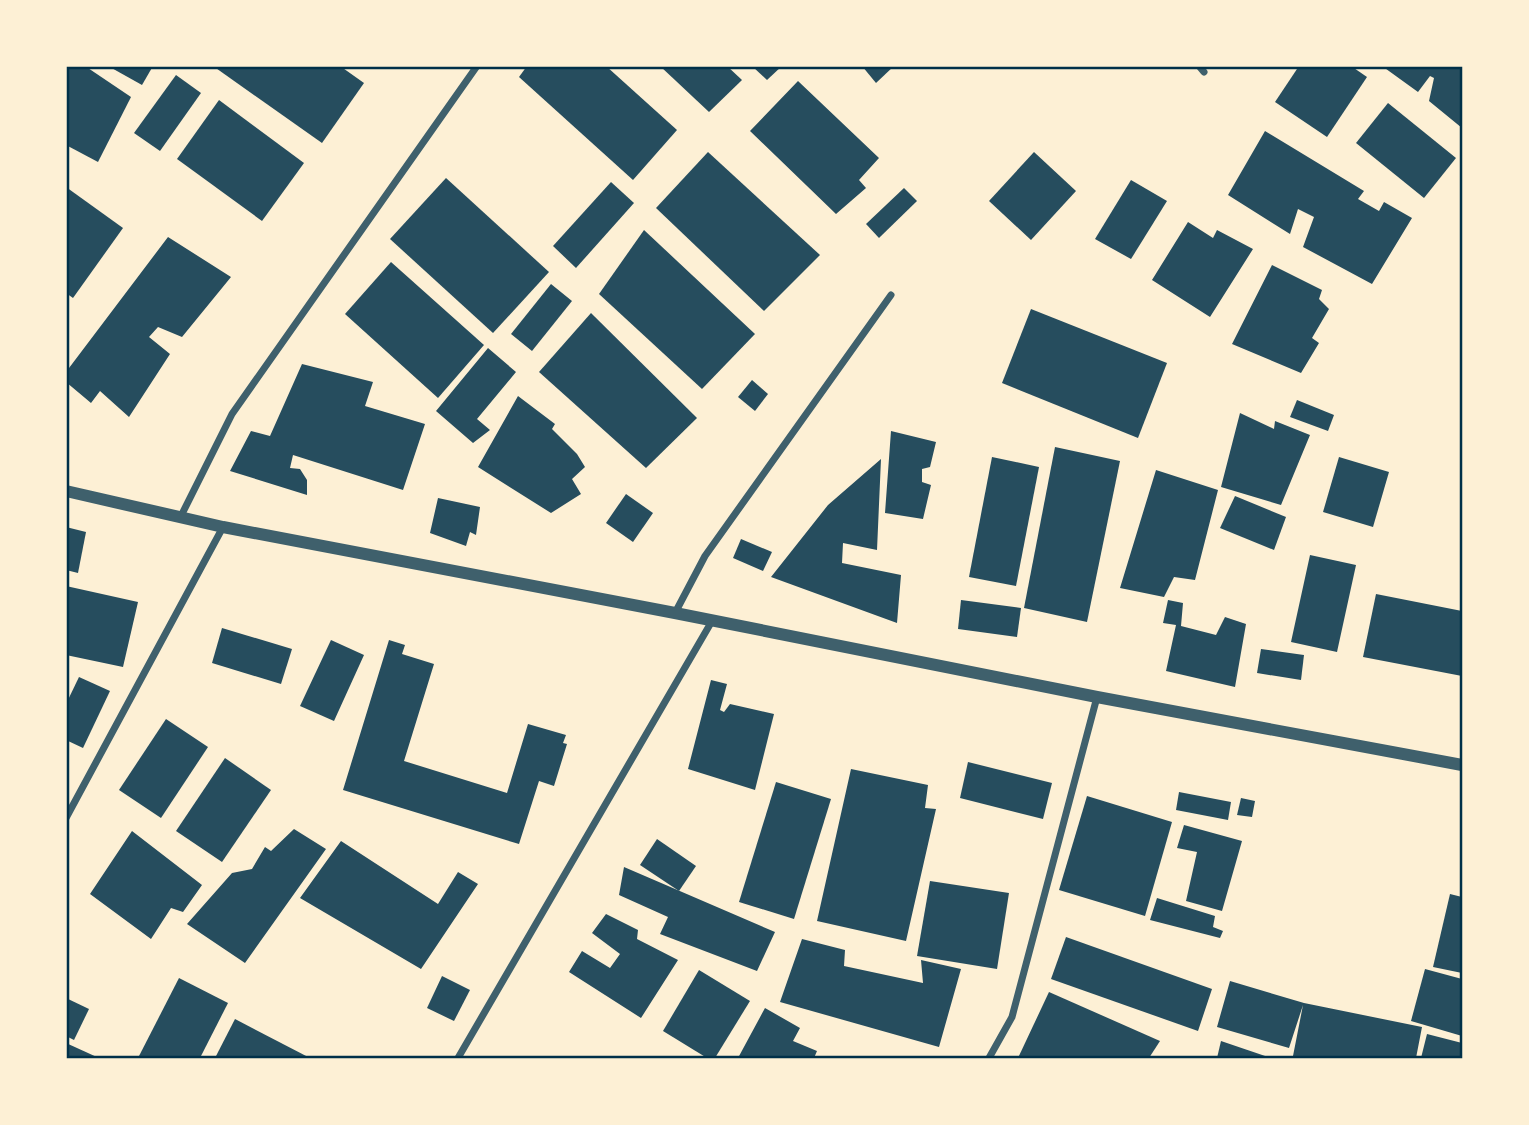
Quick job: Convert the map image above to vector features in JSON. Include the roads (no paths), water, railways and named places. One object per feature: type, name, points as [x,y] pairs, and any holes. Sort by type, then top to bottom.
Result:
[{"type":"street","points":[[181,516],[232,414],[477,66]]},
{"type":"street","points":[[675,612],[705,556],[891,295]]},
{"type":"street","points":[[66,491],[223,527],[1462,765]]},
{"type":"street","points":[[66,818],[223,527]]},
{"type":"street","points":[[458,1059],[712,621]]},
{"type":"street","points":[[989,1059],[1012,1017],[1097,697]]}]
